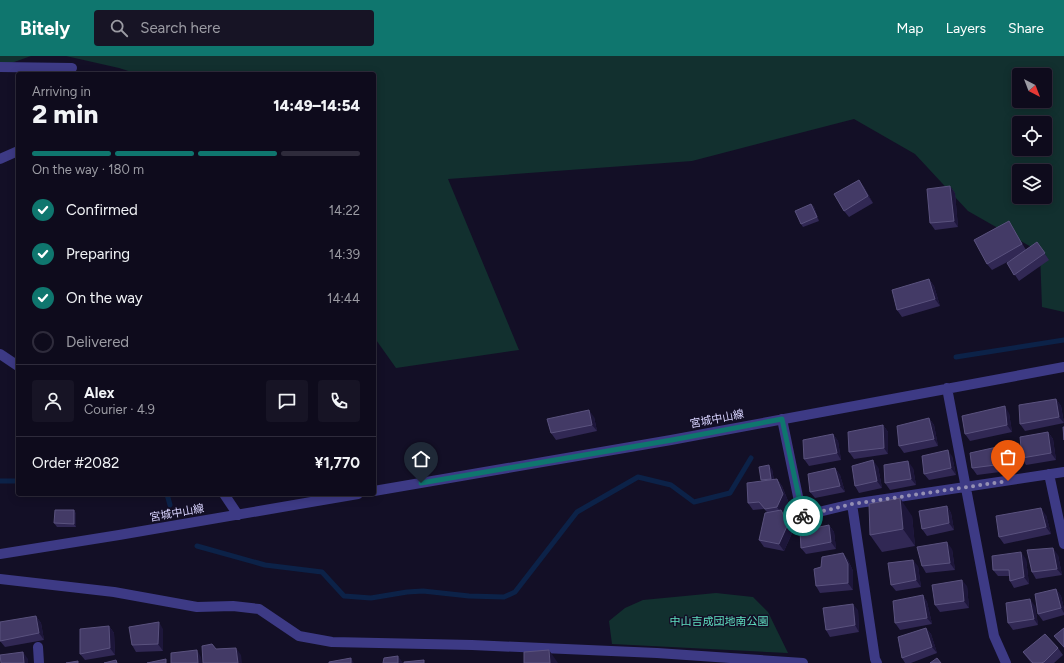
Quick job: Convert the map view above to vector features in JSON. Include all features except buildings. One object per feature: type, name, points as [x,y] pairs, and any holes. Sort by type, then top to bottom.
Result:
[{"type":"street","points":[[0,67],[72,68]]},
{"type":"street","points":[[0,159],[16,151]]},
{"type":"street","points":[[0,354],[16,365]]},
{"type":"street","name":"宮城中山線","points":[[376,491],[672,440],[1064,367]]},
{"type":"street","points":[[947,388],[994,636],[1006,663]]},
{"type":"street","points":[[782,419],[802,516],[852,504],[1064,472]]},
{"type":"street","points":[[1049,474],[1064,544]]},
{"type":"street","points":[[225,496],[238,515]]},
{"type":"street","name":"宮城中山線","points":[[0,554],[347,496]]},
{"type":"street","points":[[852,504],[875,659],[877,663]]},
{"type":"street","points":[[0,579],[114,592],[197,607],[233,606],[260,609],[299,636],[332,642],[472,645],[657,653],[803,663]]},
{"type":"street","points":[[38,648],[39,663]]},
{"type":"green space","points":[[0,56],[31,56],[0,67]]},
{"type":"green space","points":[[66,56],[1064,56],[1064,312],[1042,307],[1040,252],[968,211],[915,154],[854,119],[692,161],[448,179],[519,350],[396,368],[376,340],[376,72],[132,72]]},
{"type":"green space","name":"中山吉成団地南公園","points":[[716,593],[753,597],[768,612],[788,653],[612,644],[609,621],[625,608],[643,600]]},
{"type":"waterway","points":[[956,357],[1064,340]]},
{"type":"waterway","points":[[197,546],[265,565],[322,572],[344,596],[371,598],[423,591],[469,596],[504,597],[515,592],[577,512],[638,477],[671,485],[694,502],[730,493],[751,458]]},
{"type":"waterway","points":[[0,481],[16,481]]},
{"type":"waterway","points":[[168,496],[170,505]]},
{"type":"way so far","points":[[803,516],[852,504],[1008,481]]},
{"type":"route","points":[[421,483],[672,440],[782,419],[803,516]]}]
